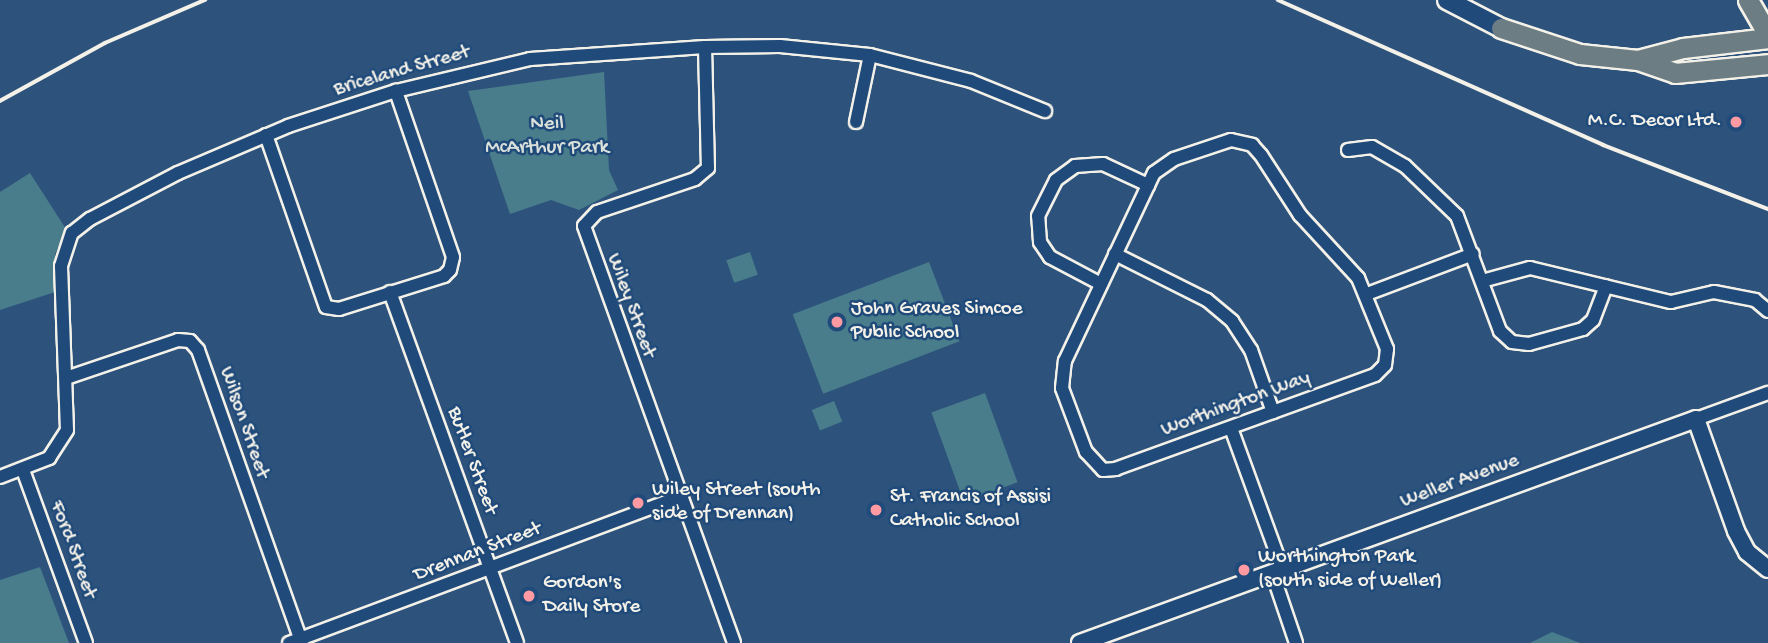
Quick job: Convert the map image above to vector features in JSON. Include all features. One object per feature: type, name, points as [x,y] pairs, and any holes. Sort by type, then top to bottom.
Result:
[{"type":"main road","points":[[1447,0],[1501,27],[1580,54],[1638,60],[1675,73],[1768,64]]},
{"type":"main road","points":[[1638,60],[1683,48],[1768,36],[1748,0]]},
{"type":"street","name":"Briceland Street","points":[[0,477],[49,458],[63,441],[66,378],[61,266],[72,233],[90,219],[178,173],[266,135],[396,91],[530,60],[705,47],[780,46],[870,55],[971,81],[1045,111]]},
{"type":"street","name":"Wiley Street","points":[[705,47],[708,168],[695,179],[597,212],[584,226],[734,643]]},
{"type":"street","points":[[856,122],[870,55]]},
{"type":"street","points":[[266,135],[326,307],[339,309],[444,276],[453,262],[396,91]]},
{"type":"street","name":"Worthington Way","points":[[1231,140],[1252,145],[1300,215],[1367,294],[1387,349],[1381,371],[1116,469],[1103,470],[1092,463],[1061,375],[1148,185],[1163,164],[1199,149],[1231,140]]},
{"type":"street","points":[[1348,150],[1372,147],[1405,166],[1457,216],[1500,331],[1512,342],[1529,344],[1583,329],[1593,320],[1606,286]]},
{"type":"street","points":[[1101,284],[1049,257],[1040,242],[1038,216],[1056,180],[1075,166],[1103,164],[1148,185]]},
{"type":"street","points":[[1115,254],[1207,300],[1232,321],[1251,350],[1273,412]]},
{"type":"street","points":[[1367,294],[1473,254]]},
{"type":"street","points":[[1482,281],[1530,268],[1671,302],[1714,292],[1755,300],[1768,311]]},
{"type":"street","name":"Butler Street","points":[[390,292],[517,643]]},
{"type":"street","name":"Wilson Street","points":[[66,378],[178,340],[190,341],[198,350],[297,642]]},
{"type":"street","points":[[1768,393],[1696,419],[1736,531],[1747,552],[1768,569]]},
{"type":"street","name":"Weller Avenue","points":[[1080,643],[1696,419]]},
{"type":"street","points":[[1230,428],[1277,570],[1296,643]]},
{"type":"street","name":"Ford Street","points":[[23,470],[86,643]]},
{"type":"street","name":"Drennan Street","points":[[297,642],[680,497]]},
{"type":"green space","name":"Neil McArthur Park","points":[[604,72],[609,170],[618,190],[579,210],[551,200],[510,214],[468,91]]},
{"type":"green space","points":[[30,173],[66,229],[55,254],[55,292],[0,310],[0,192]]},
{"type":"green space","points":[[750,252],[758,275],[734,283],[726,260]]},
{"type":"green space","points":[[929,262],[959,341],[823,394],[793,314]]},
{"type":"green space","points":[[985,393],[1017,482],[964,502],[931,412]]},
{"type":"green space","points":[[834,401],[842,421],[820,430],[812,410]]},
{"type":"green space","points":[[40,567],[69,643],[0,643],[0,580]]},
{"type":"green space","points":[[1552,632],[1580,643],[1530,643]]},
{"type":"railway","points":[[0,101],[105,43],[205,0]]},
{"type":"railway","points":[[1278,0],[1603,145],[1768,209]]},
{"type":"place","name":"M.C. Decor Ltd.","points":[[1736,122]]},
{"type":"place","name":"John Graves Simcoe Public School","points":[[837,322]]},
{"type":"place","name":"Wiley Street (south side of Drennan)","points":[[638,503]]},
{"type":"place","name":"St. Francis of Assisi Catholic School","points":[[876,510]]},
{"type":"place","name":"Worthington Park (south side of Weller)","points":[[1244,570]]},
{"type":"place","name":"Gordon's Daily Store","points":[[529,596]]}]
